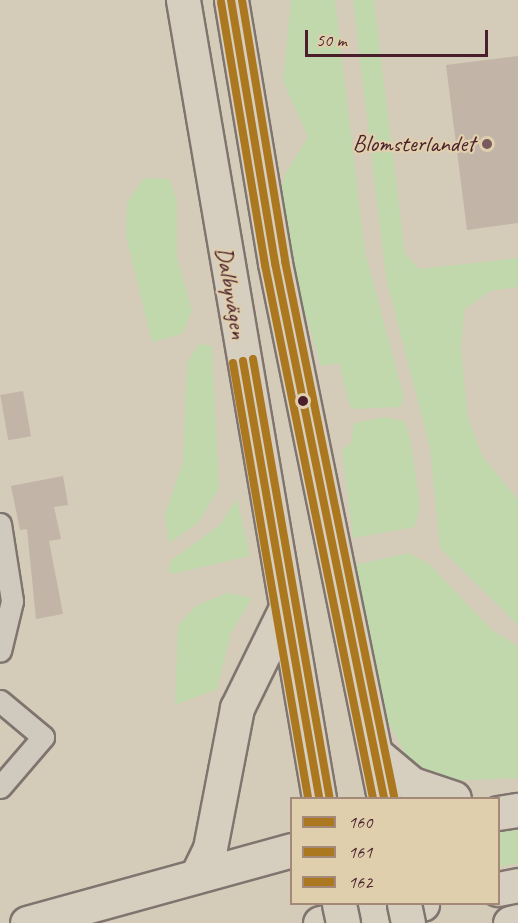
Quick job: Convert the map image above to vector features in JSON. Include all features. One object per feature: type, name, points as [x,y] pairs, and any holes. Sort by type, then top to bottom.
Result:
[{"type":"main road","name":"Dalbyvägen","points":[[183,0],[285,610],[319,797]]},
{"type":"main road","name":"Dalbyvägen","points":[[231,0],[277,275],[384,797]]},
{"type":"main road","points":[[199,871],[210,848],[237,708],[285,610]]},
{"type":"main road","points":[[376,754],[427,792],[450,797]]},
{"type":"main road","points":[[500,802],[518,804]]},
{"type":"main road","points":[[500,813],[518,810]]},
{"type":"main road","points":[[27,923],[199,871],[290,850]]},
{"type":"main road","points":[[500,889],[518,885]]},
{"type":"main road","points":[[339,905],[343,923]]},
{"type":"main road","points":[[404,905],[408,923]]},
{"type":"main road","points":[[320,923],[412,905]]},
{"type":"main road","points":[[510,923],[518,921]]},
{"type":"street","points":[[0,524],[12,601],[0,651]]},
{"type":"street","points":[[0,701],[43,737],[0,787]]},
{"type":"green space","points":[[291,0],[335,0],[365,252],[404,398],[400,407],[351,409],[339,363],[321,366],[302,303],[280,194],[285,174],[308,137],[283,81]]},
{"type":"green space","points":[[353,0],[374,0],[405,253],[419,269],[518,258],[518,287],[490,291],[465,309],[461,346],[468,419],[483,457],[518,500],[518,625],[440,548],[430,448],[386,278]]},
{"type":"green space","points":[[144,178],[169,179],[177,200],[177,257],[192,311],[182,334],[152,342],[126,236],[127,202]]},
{"type":"green space","points":[[199,344],[212,346],[219,488],[198,523],[169,543],[165,515],[183,461],[187,363]]},
{"type":"green space","points":[[385,417],[404,421],[410,438],[420,504],[415,527],[353,538],[342,450],[351,443],[354,423]]},
{"type":"green space","points":[[237,498],[250,556],[172,574],[168,570],[171,560],[221,524]]},
{"type":"green space","points":[[409,553],[429,564],[492,630],[518,646],[518,778],[446,781],[426,772],[406,755],[384,714],[355,565]]},
{"type":"green space","points":[[228,593],[252,598],[231,633],[217,689],[175,705],[178,625],[197,605]]},
{"type":"green space","points":[[518,825],[518,863],[500,867],[500,829]]},
{"type":"building","name":"Blomsterlandet","points":[[518,56],[518,223],[467,230],[446,65]]},
{"type":"building","points":[[23,391],[31,436],[8,440],[0,395]]},
{"type":"building","points":[[63,476],[68,505],[54,507],[61,539],[49,541],[63,614],[36,619],[27,529],[20,530],[11,486]]},
{"type":"transit line","name":"160","points":[[231,0],[275,263],[384,797]]},
{"type":"transit line","name":"162","points":[[242,0],[285,261],[394,796]]},
{"type":"transit line","name":"161","points":[[221,2],[265,265],[373,797]]},
{"type":"transit line","name":"162","points":[[253,359],[329,796]]},
{"type":"transit line","name":"160","points":[[243,361],[319,797]]},
{"type":"transit line","name":"161","points":[[233,363],[308,797]]},
{"type":"place","name":"Blomsterlandet","points":[[487,144]]}]
